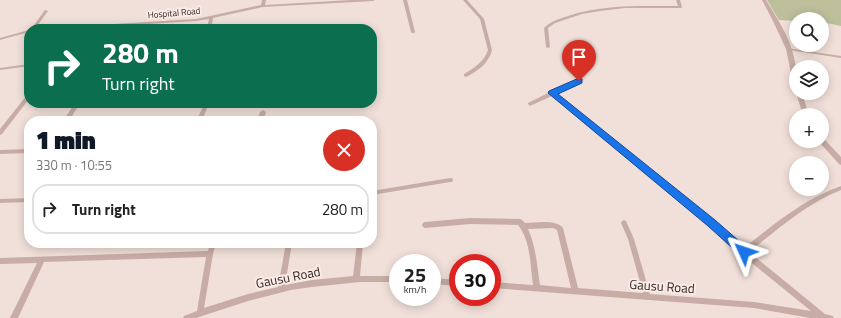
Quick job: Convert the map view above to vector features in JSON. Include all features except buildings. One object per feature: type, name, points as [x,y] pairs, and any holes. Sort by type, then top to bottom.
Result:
[{"type":"street","points":[[263,6],[264,0]]},
{"type":"street","name":"Hospital Road","points":[[136,24],[211,17],[263,6],[373,0]]},
{"type":"street","points":[[405,0],[413,32]]},
{"type":"street","points":[[465,0],[482,19],[490,50],[490,54],[483,64],[466,75]]},
{"type":"street","points":[[548,47],[546,28],[554,22],[581,13],[625,7],[680,7],[678,0]]},
{"type":"street","points":[[764,0],[779,27],[788,49],[791,60]]},
{"type":"street","points":[[37,24],[46,11]]},
{"type":"street","points":[[210,24],[211,17]]},
{"type":"street","points":[[0,39],[24,32]]},
{"type":"street","points":[[0,34],[10,36]]},
{"type":"street","points":[[788,49],[841,57]]},
{"type":"street","points":[[0,69],[24,66]]},
{"type":"street","points":[[530,104],[579,81]]},
{"type":"street","points":[[552,93],[822,316]]},
{"type":"street","points":[[0,133],[24,102]]},
{"type":"street","points":[[262,116],[263,112]]},
{"type":"street","points":[[828,148],[841,162]]},
{"type":"street","points":[[0,152],[24,151]]},
{"type":"street","points":[[377,192],[450,180]]},
{"type":"street","points":[[744,252],[800,210],[829,193],[841,188]]},
{"type":"street","points":[[0,201],[24,200]]},
{"type":"street","points":[[425,225],[470,221],[514,220],[520,222],[528,234],[537,288]]},
{"type":"street","points":[[624,223],[631,239],[648,297]]},
{"type":"street","points":[[524,226],[554,225],[560,228],[575,291]]},
{"type":"street","points":[[200,312],[212,248]]},
{"type":"street","points":[[280,290],[288,248]]},
{"type":"street","points":[[356,279],[359,248]]},
{"type":"street","points":[[0,261],[210,254]]},
{"type":"street","points":[[14,318],[42,259]]},
{"type":"street","name":"Gausu Road","points":[[187,318],[200,312],[243,299],[280,290],[356,279],[389,279]]},
{"type":"street","name":"Gausu Road","points":[[501,286],[754,305],[830,318]]},
{"type":"green space","points":[[767,0],[841,0],[841,26],[829,23],[829,12],[789,12],[789,21],[779,20]]},
{"type":"route","points":[[579,81],[552,93],[656,177],[744,252]]}]
